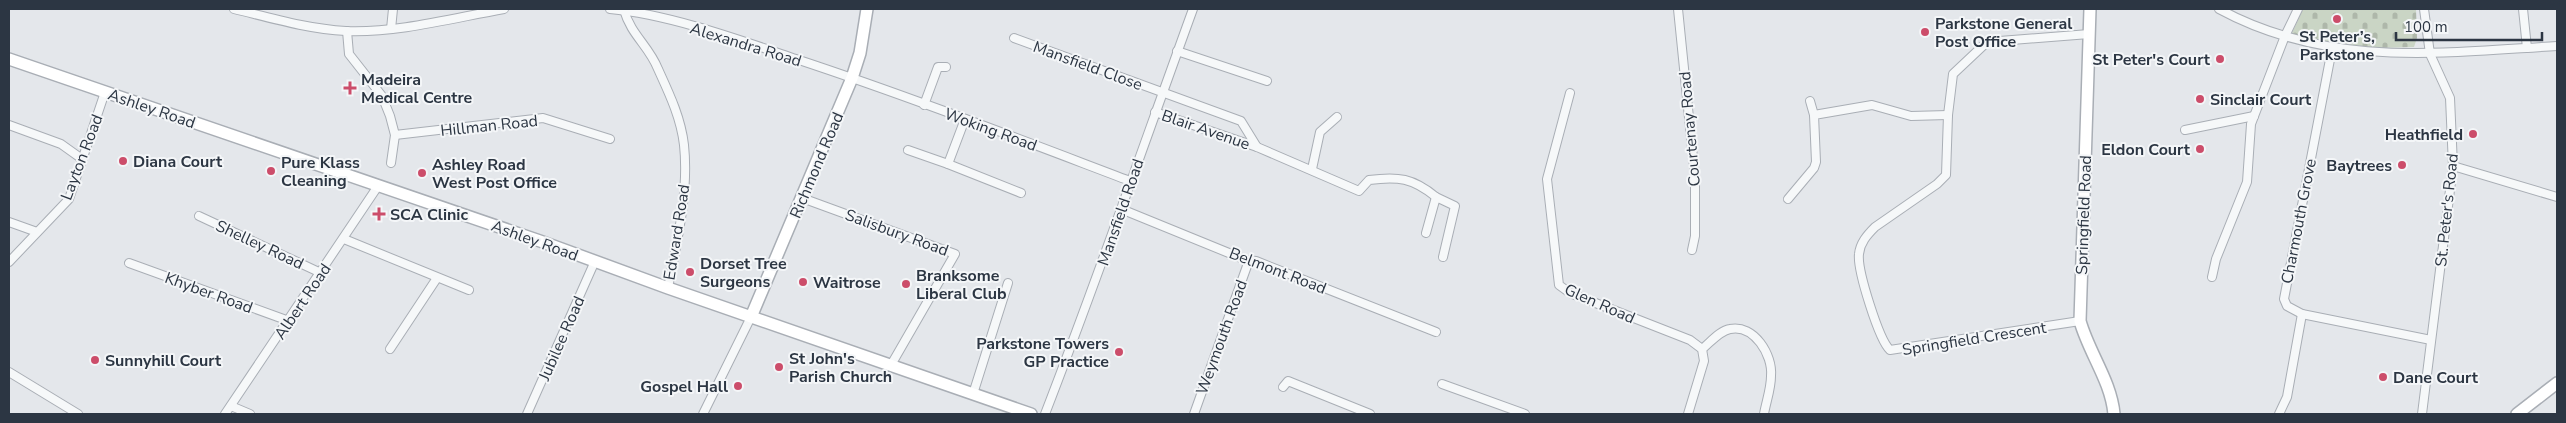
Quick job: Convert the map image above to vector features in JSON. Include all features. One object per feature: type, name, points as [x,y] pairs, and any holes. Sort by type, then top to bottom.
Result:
[{"type":"main road","name":"Richmond Road","points":[[751,317],[852,78],[860,53],[867,9]]},
{"type":"main road","name":"Springfield Road","points":[[2090,9],[2080,321],[2085,337],[2113,398],[2114,414]]},
{"type":"main road","name":"Ashley Road","points":[[9,58],[1031,414]]},
{"type":"main road","points":[[2517,414],[2557,383]]},
{"type":"street","points":[[234,9],[307,27],[347,31],[391,29],[504,9]]},
{"type":"street","points":[[391,29],[393,9]]},
{"type":"street","name":"Alexandra Road","points":[[610,9],[624,10],[746,42],[852,78]]},
{"type":"street","name":"Mansfield Road","points":[[1044,414],[1093,289],[1193,9]]},
{"type":"street","name":"Courtenay Road","points":[[1678,9],[1695,177],[1695,236],[1692,250]]},
{"type":"street","points":[[2219,9],[2252,25],[2332,48],[2403,55],[2557,46]]},
{"type":"street","points":[[2212,277],[2216,259],[2247,182],[2251,124],[2285,36],[2298,9]]},
{"type":"street","name":"St. Peter's Road","points":[[2422,414],[2453,166],[2450,98],[2430,54],[2424,9]]},
{"type":"street","points":[[2523,9],[2527,48]]},
{"type":"street","name":"Edward Road","points":[[624,10],[629,27],[657,65],[674,107],[684,144],[684,195],[668,288]]},
{"type":"street","points":[[347,31],[349,54],[382,96],[395,135],[391,163]]},
{"type":"street","name":"Springfield Crescent","points":[[2080,321],[1895,351],[1888,348],[1870,305],[1860,270],[1860,248],[1867,235],[1875,227],[1937,184],[1946,175],[1948,116],[1953,74],[1987,42],[2089,34]]},
{"type":"street","name":"Mansfield Close","points":[[1014,38],[1163,92]]},
{"type":"street","name":"Charmouth Grove","points":[[2332,48],[2284,299],[2287,306],[2302,314],[2430,340]]},
{"type":"street","points":[[1177,51],[1268,81]]},
{"type":"street","points":[[924,105],[938,67],[946,67]]},
{"type":"street","name":"Woking Road","points":[[852,78],[1130,181]]},
{"type":"street","name":"Layton Road","points":[[9,262],[69,199],[105,92]]},
{"type":"street","name":"Blair Avenue","points":[[1163,92],[1241,120],[1257,147]]},
{"type":"street","name":"Glen Road","points":[[1570,93],[1547,179],[1559,285],[1570,293],[1690,340],[1702,349]]},
{"type":"street","points":[[1788,199],[1814,168],[1816,162],[1814,115],[1810,102]]},
{"type":"street","points":[[1814,115],[1872,105],[1911,116],[1948,116]]},
{"type":"street","name":"Blair Avenue","points":[[1155,112],[1257,147],[1312,169],[1359,191],[1369,180],[1406,179],[1422,185],[1436,197]]},
{"type":"street","points":[[1312,169],[1320,132],[1337,116]]},
{"type":"street","points":[[2185,130],[2254,116]]},
{"type":"street","name":"Hillman Road","points":[[395,135],[542,118],[610,139]]},
{"type":"street","points":[[948,164],[965,119]]},
{"type":"street","points":[[9,125],[61,144],[82,159]]},
{"type":"street","points":[[908,150],[1021,193]]},
{"type":"street","points":[[2453,166],[2519,184],[2557,197]]},
{"type":"street","name":"Albert Road","points":[[224,414],[322,273],[378,186]]},
{"type":"street","points":[[1426,233],[1436,197],[1455,206],[1443,257]]},
{"type":"street","name":"Salisbury Road","points":[[802,198],[955,254],[891,366]]},
{"type":"street","name":"Belmont Road","points":[[1121,209],[1246,260],[1256,261],[1436,332]]},
{"type":"street","name":"Shelley Road","points":[[199,216],[322,273]]},
{"type":"street","points":[[9,222],[38,232]]},
{"type":"street","points":[[344,239],[469,290]]},
{"type":"street","name":"Weymouth Road","points":[[1194,414],[1247,266],[1246,260]]},
{"type":"street","name":"Jubilee Road","points":[[527,414],[595,261]]},
{"type":"street","name":"Khyber Road","points":[[128,264],[289,321]]},
{"type":"street","points":[[390,349],[437,278]]},
{"type":"street","points":[[973,394],[1008,283]]},
{"type":"street","points":[[2279,414],[2287,396],[2302,314]]},
{"type":"street","points":[[703,414],[751,317]]},
{"type":"street","points":[[1688,414],[1704,361],[1702,349],[1722,332],[1731,329],[1751,334],[1760,342],[1768,358],[1772,375],[1764,414]]},
{"type":"street","points":[[9,372],[78,414]]},
{"type":"street","points":[[1287,380],[1370,414]]},
{"type":"street","points":[[1442,384],[1525,414]]},
{"type":"street","points":[[231,406],[250,414]]},
{"type":"green space","points":[[2303,9],[2416,9],[2417,38],[2414,47],[2376,48],[2296,37],[2292,33]]},
{"type":"place","name":"St Peter’s, Parkstone","points":[[2337,19]]},
{"type":"place","name":"Parkstone General Post Office","points":[[1925,32]]},
{"type":"place","name":"St Peter's Court","points":[[2220,59]]},
{"type":"place","name":"Madeira Medical Centre","points":[[350,88]]},
{"type":"place","name":"Sinclair Court","points":[[2200,99]]},
{"type":"place","name":"Heathfield","points":[[2473,134]]},
{"type":"place","name":"Eldon Court","points":[[2200,149]]},
{"type":"place","name":"Diana Court","points":[[123,161]]},
{"type":"place","name":"Baytrees","points":[[2402,165]]},
{"type":"place","name":"Pure Klass Cleaning","points":[[271,171]]},
{"type":"place","name":"Ashley Road West Post Office","points":[[422,173]]},
{"type":"place","name":"SCA Clinic","points":[[379,214]]},
{"type":"place","name":"Dorset Tree Surgeons","points":[[690,272]]},
{"type":"place","name":"Waitrose","points":[[803,282]]},
{"type":"place","name":"Branksome Liberal Club","points":[[906,284]]},
{"type":"place","name":"Parkstone Towers GP Practice","points":[[1119,352]]},
{"type":"place","name":"Sunnyhill Court","points":[[95,360]]},
{"type":"place","name":"St John's Parish Church","points":[[779,367]]},
{"type":"place","name":"Dane Court","points":[[2383,377]]},
{"type":"place","name":"Gospel Hall","points":[[738,386]]}]
